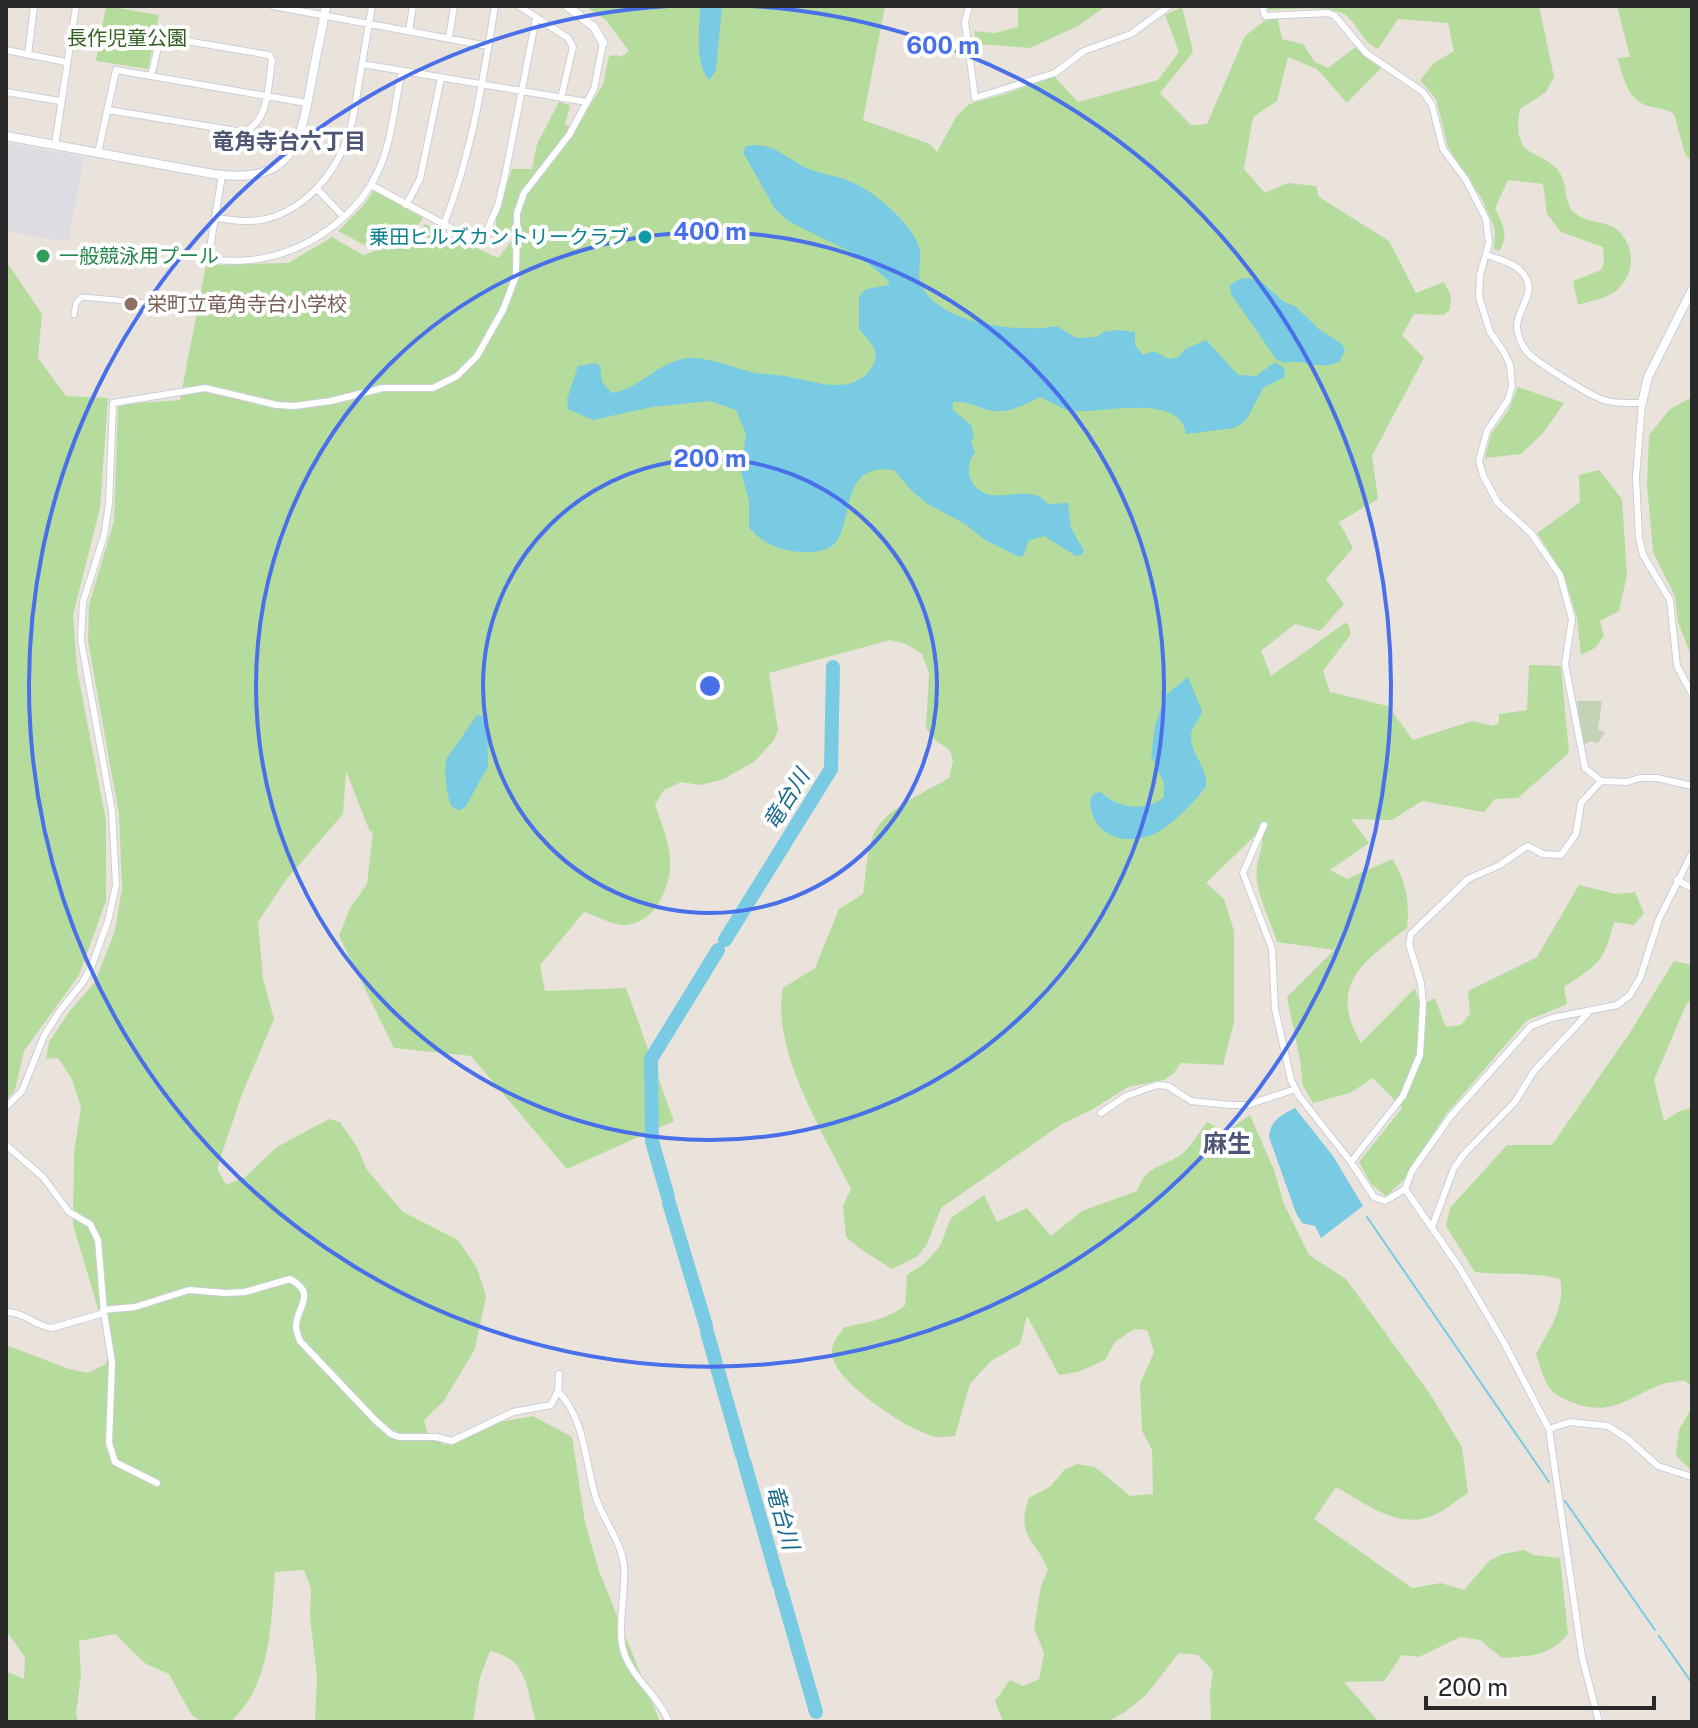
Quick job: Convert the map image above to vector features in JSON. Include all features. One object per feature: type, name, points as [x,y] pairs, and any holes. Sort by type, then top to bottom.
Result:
[{"type":"street","points":[[28,55],[34,6]]},
{"type":"street","points":[[55,145],[76,6]]},
{"type":"street","points":[[273,6],[325,10],[368,23],[488,46]]},
{"type":"street","points":[[216,218],[242,221],[266,219],[297,205],[317,189],[340,157],[351,128],[372,6]]},
{"type":"street","points":[[409,31],[413,6]]},
{"type":"street","points":[[449,38],[454,6]]},
{"type":"street","points":[[444,224],[466,164],[495,6]]},
{"type":"street","points":[[519,6],[568,38],[573,47],[561,98]]},
{"type":"street","points":[[6,1107],[22,1091],[44,1036],[92,965],[108,921],[116,885],[112,811],[81,628],[83,602],[104,536],[109,504],[113,403],[205,388],[294,406],[331,401],[383,388],[433,388],[457,376],[482,347],[503,310],[516,276],[517,213],[524,193],[569,135],[594,89],[603,43],[594,27],[567,6]]},
{"type":"street","points":[[969,6],[965,22],[975,98],[1055,73],[1084,51],[1131,34],[1169,6]]},
{"type":"street","points":[[1262,6],[1265,16],[1328,13],[1335,16],[1366,53],[1423,92],[1432,105],[1443,149],[1466,180],[1486,219],[1489,233],[1487,255],[1480,275],[1479,297],[1490,332],[1510,365],[1512,386],[1508,400],[1487,431],[1479,461],[1497,502],[1531,533],[1560,575],[1572,619],[1565,664],[1581,758],[1585,768],[1601,781],[1657,778],[1692,786]]},
{"type":"street","points":[[6,136],[222,175],[249,176],[279,163],[300,138],[325,10]]},
{"type":"street","points":[[371,185],[481,244],[498,205],[536,18]]},
{"type":"street","points":[[108,110],[237,133],[250,130],[262,116],[272,60],[269,55],[163,37],[151,76]]},
{"type":"street","points":[[6,50],[66,62]]},
{"type":"street","points":[[362,64],[587,102]]},
{"type":"street","points":[[98,153],[116,70],[307,103]]},
{"type":"street","points":[[222,175],[208,260],[264,258],[324,233],[344,217],[371,185],[382,164],[402,71]]},
{"type":"street","points":[[406,205],[420,179],[441,78]]},
{"type":"street","points":[[6,92],[60,101]]},
{"type":"street","points":[[317,189],[344,217]]},
{"type":"street","points":[[1487,255],[1514,264],[1527,280],[1529,285],[1517,318],[1517,332],[1530,356],[1593,396],[1642,403]]},
{"type":"street","points":[[1692,290],[1648,377],[1642,403],[1636,477],[1639,538],[1643,555],[1670,600],[1677,666],[1692,694]]},
{"type":"street","points":[[74,315],[76,303],[82,297],[165,308],[182,306]]},
{"type":"street","points":[[1351,1162],[1403,1096],[1420,1055],[1423,1004],[1421,983],[1409,944],[1411,934],[1468,879],[1500,865],[1524,848],[1528,846],[1553,856],[1561,855],[1576,834],[1581,803],[1601,781]]},
{"type":"street","points":[[1264,825],[1243,873],[1272,949],[1275,1009],[1291,1080],[1379,1201],[1391,1199],[1405,1189],[1412,1171],[1450,1117],[1521,1034],[1542,1022],[1624,1001],[1635,988],[1659,919],[1692,853]]},
{"type":"street","points":[[1677,880],[1692,888]]},
{"type":"street","points":[[1432,1227],[1454,1168],[1464,1154],[1515,1102],[1534,1071],[1591,1010]]},
{"type":"street","points":[[1101,1113],[1126,1096],[1157,1085],[1168,1086],[1191,1101],[1231,1105],[1247,1105],[1296,1089]]},
{"type":"street","points":[[6,1145],[43,1177],[69,1212],[90,1224],[98,1240],[103,1312],[112,1362],[111,1455],[115,1462],[157,1483]]},
{"type":"street","points":[[1405,1189],[1503,1341],[1549,1429],[1582,1657],[1599,1722]]},
{"type":"street","points":[[6,1312],[18,1313],[52,1328],[189,1290],[245,1292],[290,1279],[302,1288],[305,1299],[296,1328],[300,1341],[376,1421],[399,1437],[436,1437],[452,1441],[513,1412],[551,1405],[558,1391],[559,1374]]},
{"type":"street","points":[[558,1391],[571,1406],[582,1437],[596,1498],[624,1563],[622,1644],[629,1665],[669,1722]]},
{"type":"street","points":[[1549,1429],[1570,1422],[1608,1426],[1658,1466],[1692,1477]]},
{"type":"shaded area","points":[[6,143],[84,157],[68,242],[6,231]]},
{"type":"green space","name":"長作児童公園","points":[[106,6],[159,15],[148,69],[96,61]]},
{"type":"green space","points":[[585,6],[885,6],[863,120],[930,144],[937,152],[956,117],[969,104],[1054,76],[1078,102],[1158,80],[1179,52],[1165,15],[1182,7],[1193,52],[1160,93],[1191,125],[1207,124],[1245,36],[1271,16],[1278,20],[1282,39],[1303,44],[1315,62],[1328,68],[1357,46],[1381,68],[1347,103],[1317,69],[1288,57],[1277,101],[1253,117],[1244,169],[1265,193],[1288,183],[1316,186],[1319,197],[1389,241],[1416,293],[1444,282],[1451,296],[1450,310],[1443,315],[1414,314],[1402,335],[1424,358],[1372,456],[1378,499],[1339,522],[1353,548],[1326,579],[1344,604],[1320,631],[1295,624],[1261,651],[1271,676],[1345,623],[1348,624],[1351,634],[1323,671],[1330,692],[1388,706],[1413,740],[1472,721],[1493,726],[1499,723],[1499,714],[1527,710],[1529,665],[1561,666],[1569,753],[1518,798],[1495,799],[1484,812],[1422,801],[1392,820],[1351,819],[1369,843],[1330,870],[1347,879],[1392,859],[1404,883],[1408,910],[1407,928],[1376,952],[1355,976],[1349,990],[1351,1023],[1361,1043],[1415,988],[1420,1006],[1435,998],[1446,1027],[1461,1025],[1470,1014],[1468,991],[1537,957],[1579,885],[1616,894],[1635,892],[1644,913],[1634,925],[1614,922],[1603,955],[1585,973],[1564,987],[1567,1004],[1526,1021],[1446,1114],[1403,1181],[1386,1196],[1371,1184],[1359,1162],[1402,1108],[1373,1078],[1350,1093],[1313,1103],[1303,1086],[1287,997],[1334,950],[1277,942],[1258,888],[1261,830],[1206,883],[1224,899],[1234,931],[1234,1022],[1223,1065],[1181,1063],[1164,1080],[1128,1087],[1062,1124],[941,1208],[927,1244],[918,1256],[892,1269],[846,1237],[843,1206],[851,1189],[802,1092],[792,1065],[781,1012],[783,988],[815,968],[839,909],[863,894],[869,850],[878,827],[906,802],[949,778],[953,761],[950,750],[936,741],[926,728],[929,673],[922,654],[906,644],[890,640],[769,673],[778,730],[774,740],[755,761],[724,779],[700,785],[681,782],[664,790],[655,805],[668,844],[670,868],[664,892],[654,910],[639,921],[626,925],[584,912],[540,965],[545,991],[626,988],[674,1121],[567,1169],[471,1056],[394,1048],[339,936],[350,908],[367,884],[373,831],[370,832],[346,771],[343,814],[286,880],[258,922],[263,979],[274,1019],[242,1094],[217,1168],[226,1185],[245,1177],[277,1147],[329,1119],[340,1122],[357,1147],[367,1170],[403,1212],[458,1240],[477,1268],[486,1296],[475,1349],[443,1402],[424,1420],[428,1435],[445,1445],[500,1422],[533,1416],[572,1437],[585,1522],[599,1571],[660,1722],[536,1722],[519,1669],[503,1655],[490,1651],[480,1677],[473,1722],[315,1722],[317,1676],[310,1618],[311,1588],[304,1570],[275,1572],[270,1633],[261,1672],[254,1691],[230,1722],[201,1722],[191,1714],[169,1674],[146,1664],[115,1634],[79,1641],[81,1675],[76,1713],[78,1722],[6,1722],[6,1671],[24,1679],[25,1657],[6,1631],[6,1345],[88,1373],[106,1364],[112,1339],[99,1312],[73,1225],[74,1153],[81,1107],[72,1079],[58,1058],[46,1059],[49,1042],[95,982],[115,931],[122,888],[119,815],[88,641],[89,605],[114,521],[118,407],[180,400],[206,265],[288,263],[332,237],[363,255],[416,237],[425,224],[498,258],[519,232],[496,234],[496,217],[512,169],[532,169],[537,144],[559,102],[570,105],[565,125],[576,127],[603,85],[609,56],[621,57],[629,51],[606,20]]},
{"type":"green space","points":[[1018,6],[1106,6],[1078,26],[1030,48],[977,44],[974,31],[995,33],[1018,27]]},
{"type":"green space","points":[[1268,6],[1539,6],[1554,77],[1546,92],[1520,109],[1520,139],[1524,147],[1554,166],[1561,175],[1572,210],[1584,219],[1611,226],[1625,239],[1631,256],[1624,282],[1610,295],[1578,305],[1573,281],[1601,270],[1603,247],[1561,232],[1547,214],[1543,184],[1508,180],[1495,208],[1504,230],[1504,240],[1499,251],[1494,249],[1495,229],[1482,199],[1448,147],[1436,99],[1420,80],[1434,63],[1454,51],[1448,23],[1398,19],[1378,49],[1341,13],[1322,9],[1268,10]]},
{"type":"green space","points":[[1617,6],[1692,6],[1692,162],[1685,154],[1674,114],[1643,104],[1633,96],[1626,84],[1617,58],[1630,57]]},
{"type":"green space","points":[[374,190],[423,218],[414,231],[366,246],[338,231]]},
{"type":"green space","points":[[6,261],[42,314],[38,358],[66,396],[108,398],[100,508],[73,615],[77,669],[106,821],[106,901],[79,975],[24,1051],[15,1090],[6,1101]]},
{"type":"green space","points":[[1518,387],[1564,403],[1543,433],[1521,454],[1485,458],[1491,434],[1508,411]]},
{"type":"green space","points":[[1692,397],[1692,658],[1678,622],[1675,596],[1653,552],[1647,485],[1649,435],[1669,410]]},
{"type":"green space","points":[[1599,470],[1622,499],[1627,575],[1619,611],[1600,621],[1604,636],[1595,648],[1581,655],[1577,618],[1564,575],[1537,533],[1580,502],[1579,475]]},
{"type":"green space","points":[[1577,701],[1602,701],[1598,730],[1605,732],[1598,743],[1591,741],[1582,745]]},
{"type":"green space","points":[[1674,961],[1692,965],[1692,998],[1686,1005],[1654,1080],[1664,1121],[1692,1108],[1692,1387],[1684,1380],[1660,1385],[1620,1404],[1589,1407],[1567,1400],[1553,1391],[1545,1380],[1536,1354],[1558,1309],[1560,1279],[1475,1272],[1446,1226],[1450,1208],[1507,1145],[1552,1145],[1629,1034]]},
{"type":"green space","points":[[1250,1115],[1274,1170],[1284,1204],[1309,1255],[1346,1279],[1430,1394],[1462,1447],[1468,1493],[1436,1514],[1423,1519],[1397,1518],[1372,1508],[1336,1487],[1314,1519],[1412,1588],[1441,1583],[1464,1590],[1489,1561],[1503,1554],[1524,1550],[1534,1555],[1560,1558],[1568,1634],[1546,1651],[1502,1658],[1480,1640],[1460,1637],[1419,1657],[1402,1655],[1384,1681],[1344,1682],[1379,1722],[1211,1722],[1213,1671],[1198,1655],[1179,1653],[1146,1695],[1107,1722],[1005,1722],[995,1701],[1010,1680],[1023,1686],[1039,1679],[1044,1653],[1034,1628],[1041,1586],[1048,1570],[1026,1530],[1024,1521],[1029,1498],[1051,1486],[1064,1470],[1077,1464],[1095,1467],[1130,1496],[1153,1494],[1152,1450],[1142,1431],[1140,1384],[1154,1352],[1147,1330],[1134,1329],[1115,1342],[1105,1360],[1078,1372],[1059,1375],[1027,1316],[1020,1344],[990,1362],[970,1384],[955,1436],[940,1437],[909,1425],[859,1391],[836,1365],[832,1354],[834,1343],[845,1327],[884,1317],[905,1305],[907,1275],[925,1263],[940,1246],[951,1218],[984,1195],[997,1222],[1027,1208],[1051,1236],[1082,1211],[1137,1191],[1149,1172],[1187,1149],[1207,1122],[1226,1132]]},
{"type":"green space","points":[[1692,1407],[1692,1471],[1676,1456],[1679,1430]]},
{"type":"water","points":[[700,6],[722,6],[716,71],[709,80],[701,65]]},
{"type":"water","points":[[746,146],[776,150],[813,171],[853,183],[886,205],[915,237],[919,246],[919,274],[923,288],[933,301],[947,311],[984,324],[1004,327],[1057,326],[1076,338],[1097,337],[1103,332],[1117,330],[1135,332],[1135,345],[1143,355],[1154,351],[1169,359],[1179,357],[1185,349],[1206,340],[1238,375],[1256,376],[1275,362],[1284,368],[1285,377],[1263,388],[1241,424],[1234,428],[1186,434],[1181,421],[1170,413],[1155,409],[1074,411],[1040,397],[1013,409],[999,411],[953,402],[953,410],[971,425],[974,437],[971,441],[975,452],[969,470],[972,482],[986,494],[1029,494],[1039,496],[1048,504],[1068,503],[1071,528],[1084,551],[1081,555],[1076,556],[1044,536],[1028,541],[1024,555],[1019,557],[926,503],[894,470],[878,470],[858,481],[852,491],[843,528],[833,545],[808,552],[789,551],[771,545],[749,528],[749,501],[741,472],[746,434],[736,410],[710,401],[652,407],[593,420],[568,409],[567,399],[578,366],[595,363],[600,366],[602,382],[612,393],[631,386],[668,364],[689,358],[830,385],[852,383],[870,370],[876,357],[871,342],[859,329],[859,297],[866,289],[889,285],[888,280],[859,256],[788,221],[775,209],[743,152]]},
{"type":"water","points":[[1242,278],[1263,283],[1342,344],[1345,350],[1339,362],[1317,365],[1284,363],[1276,359],[1231,294],[1230,285]]},
{"type":"water","points":[[1188,677],[1202,711],[1193,728],[1191,742],[1206,786],[1183,813],[1154,834],[1131,839],[1110,835],[1096,821],[1090,799],[1101,792],[1123,805],[1141,806],[1164,797],[1164,783],[1151,756],[1155,725],[1166,695]]},
{"type":"water","points":[[477,715],[487,722],[488,766],[466,806],[459,811],[451,806],[447,792],[447,758]]},
{"type":"water","points":[[1295,1108],[1333,1156],[1363,1206],[1321,1238],[1315,1226],[1302,1223],[1296,1213],[1269,1137],[1274,1123]]},
{"type":"waterway","name":"竜台川","points":[[725,940],[831,769],[833,667]]},
{"type":"waterway","name":"竜台川","points":[[668,1197],[652,1141],[651,1059],[718,950]]},
{"type":"waterway","name":"竜台川","points":[[669,1203],[706,1326]]},
{"type":"waterway","points":[[1367,1217],[1549,1482]]},
{"type":"waterway","name":"竜台川","points":[[707,1332],[742,1455]]},
{"type":"waterway","name":"竜台川","points":[[744,1461],[779,1584]]},
{"type":"waterway","points":[[1565,1501],[1655,1630]]},
{"type":"waterway","name":"竜台川","points":[[781,1590],[816,1712]]},
{"type":"waterway","points":[[1659,1636],[1692,1683]]},
{"type":"place","name":"乗田ヒルズカントリークラブ","points":[[645,237]]},
{"type":"place","name":"一般競泳用プール","points":[[43,256]]},
{"type":"place","name":"栄町立竜角寺台小学校","points":[[131,304]]},
{"type":"district","name":"竜角寺台六丁目","points":[[289,141]]},
{"type":"district","name":"麻生","points":[[1227,1143]]}]
